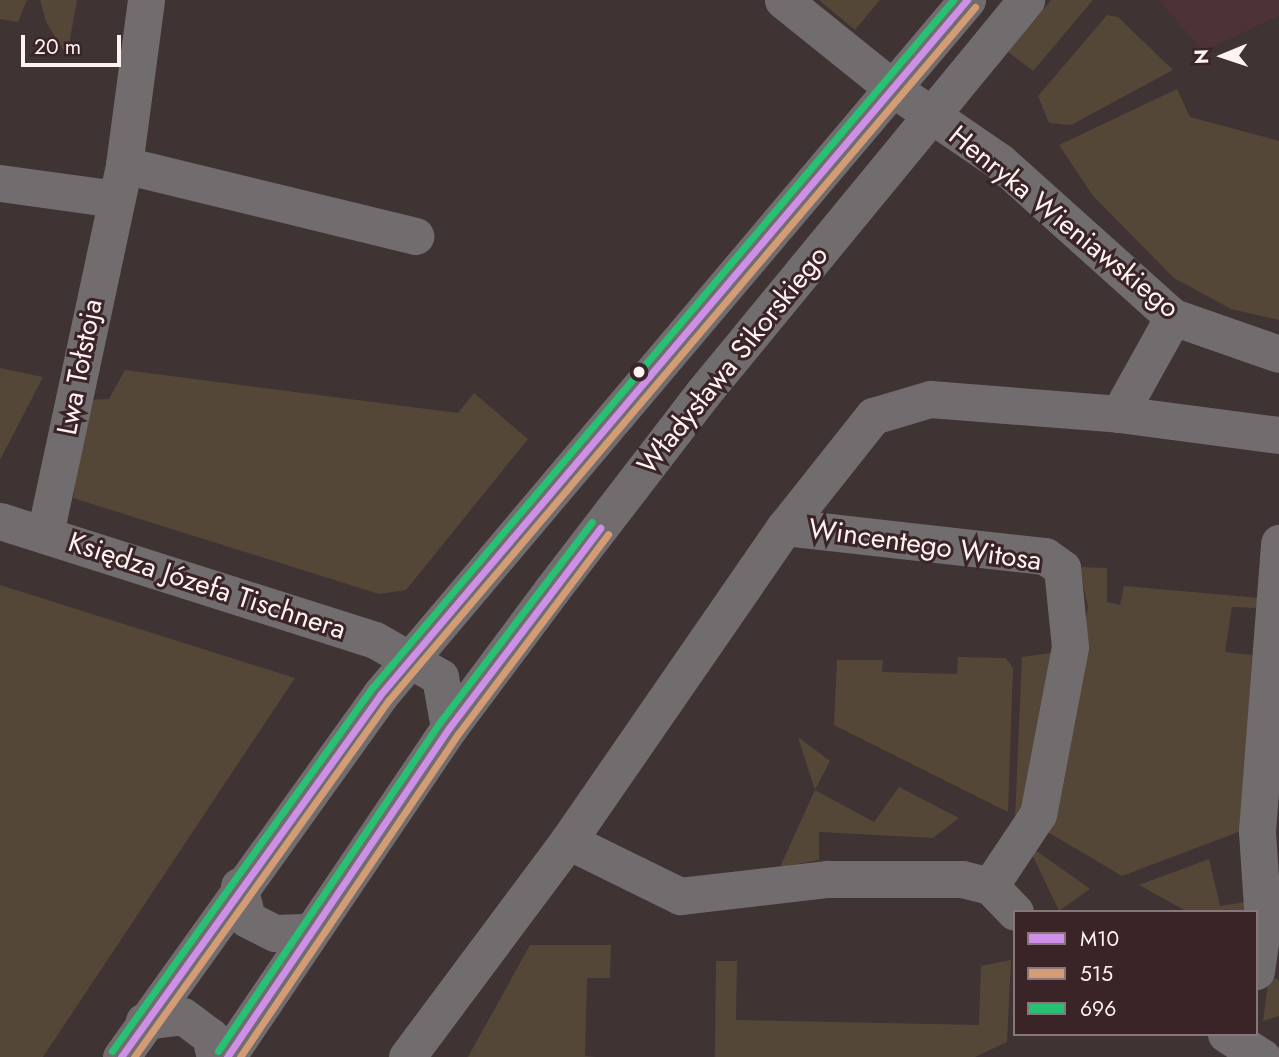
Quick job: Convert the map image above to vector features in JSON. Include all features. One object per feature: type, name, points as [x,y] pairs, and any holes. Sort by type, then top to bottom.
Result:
[{"type":"street","name":"Lwa Tołstoja","points":[[45,534],[119,182],[146,0]]},
{"type":"street","points":[[783,0],[895,90]]},
{"type":"street","name":"Władysława Sikorskiego","points":[[121,1057],[239,886],[411,658],[895,90],[967,0]]},
{"type":"street","name":"Władysława Sikorskiego","points":[[227,1057],[449,728],[703,393],[930,113],[1026,0]]},
{"type":"street","name":"Henryka Wieniawskiego","points":[[895,90],[1000,162],[1173,317],[1279,354]]},
{"type":"street","points":[[0,183],[119,182],[415,236]]},
{"type":"street","points":[[1119,414],[1173,317]]},
{"type":"street","name":"Wincentego Witosa","points":[[407,1057],[568,841],[785,527],[873,416],[930,399],[1119,414],[1279,435]]},
{"type":"street","name":"Księdza Józefa Tischnera","points":[[0,521],[328,622],[411,658]]},
{"type":"street","name":"Wincentego Witosa","points":[[785,527],[1045,556],[1062,568],[1070,647],[1038,814],[990,886]]},
{"type":"street","points":[[1258,957],[1263,922],[1257,831],[1279,543]]},
{"type":"street","points":[[411,658],[440,677],[449,728]]},
{"type":"street","points":[[568,841],[662,890],[689,897],[828,879],[962,879],[990,886],[1013,910]]},
{"type":"street","points":[[239,886],[247,919],[275,933],[310,932]]},
{"type":"street","points":[[145,1021],[183,1016],[211,1036],[215,1057]]},
{"type":"street","points":[[1229,1036],[1262,1057]]},
{"type":"shaded area","points":[[0,0],[27,0],[18,22],[0,19]]},
{"type":"shaded area","points":[[40,0],[77,0],[67,56],[46,22]]},
{"type":"shaded area","points":[[819,0],[880,0],[855,30]]},
{"type":"shaded area","points":[[1051,0],[1093,0],[1033,71],[1008,52]]},
{"type":"shaded area","points":[[1159,0],[1279,0],[1279,16],[1203,51]]},
{"type":"shaded area","points":[[1107,15],[1118,17],[1173,70],[1071,125],[1049,123],[1038,96]]},
{"type":"shaded area","points":[[1177,89],[1190,117],[1279,141],[1279,320],[1231,309],[1174,278],[1093,196],[1059,145]]},
{"type":"shaded area","points":[[0,368],[43,377],[0,460]]},
{"type":"shaded area","points":[[125,370],[458,413],[474,393],[528,439],[406,590],[379,594],[73,498],[89,400],[109,399]]},
{"type":"shaded area","points":[[1079,567],[1107,568],[1107,602],[1120,605],[1124,586],[1260,598],[1258,608],[1232,607],[1225,652],[1252,655],[1241,831],[1122,876],[1046,831],[1088,607]]},
{"type":"shaded area","points":[[0,585],[295,678],[43,1057],[0,1057]]},
{"type":"shaded area","points":[[1057,652],[1023,813],[1015,819],[1022,657]]},
{"type":"shaded area","points":[[958,657],[1006,658],[1013,668],[1008,812],[834,725],[837,660],[883,660],[882,672],[957,674]]},
{"type":"shaded area","points":[[798,737],[830,761],[815,790]]},
{"type":"shaded area","points":[[899,787],[959,818],[933,838],[819,832],[819,860],[780,867],[815,790],[874,822]]},
{"type":"shaded area","points":[[1027,844],[1090,889],[1059,910]]},
{"type":"shaded area","points":[[1209,859],[1220,906],[1252,901],[1251,910],[1184,910],[1139,885]]},
{"type":"shaded area","points":[[530,945],[611,945],[610,978],[587,978],[585,1056],[596,1057],[468,1057]]},
{"type":"shaded area","points":[[1011,960],[1007,1042],[975,1057],[715,1057],[716,961],[737,961],[736,1020],[979,1025],[981,966]]},
{"type":"shaded area","points":[[1269,977],[1279,980],[1279,1016],[1263,1021]]},
{"type":"transit line","name":"696","points":[[112,1051],[372,688],[953,0]]},
{"type":"transit line","name":"M10","points":[[121,1057],[380,695],[967,0]]},
{"type":"transit line","name":"515","points":[[134,1057],[388,701],[975,7]]},
{"type":"transit line","name":"696","points":[[218,1051],[440,722],[592,522]]},
{"type":"transit line","name":"M10","points":[[227,1057],[449,728],[600,528]]},
{"type":"transit line","name":"515","points":[[240,1057],[458,734],[608,534]]}]
